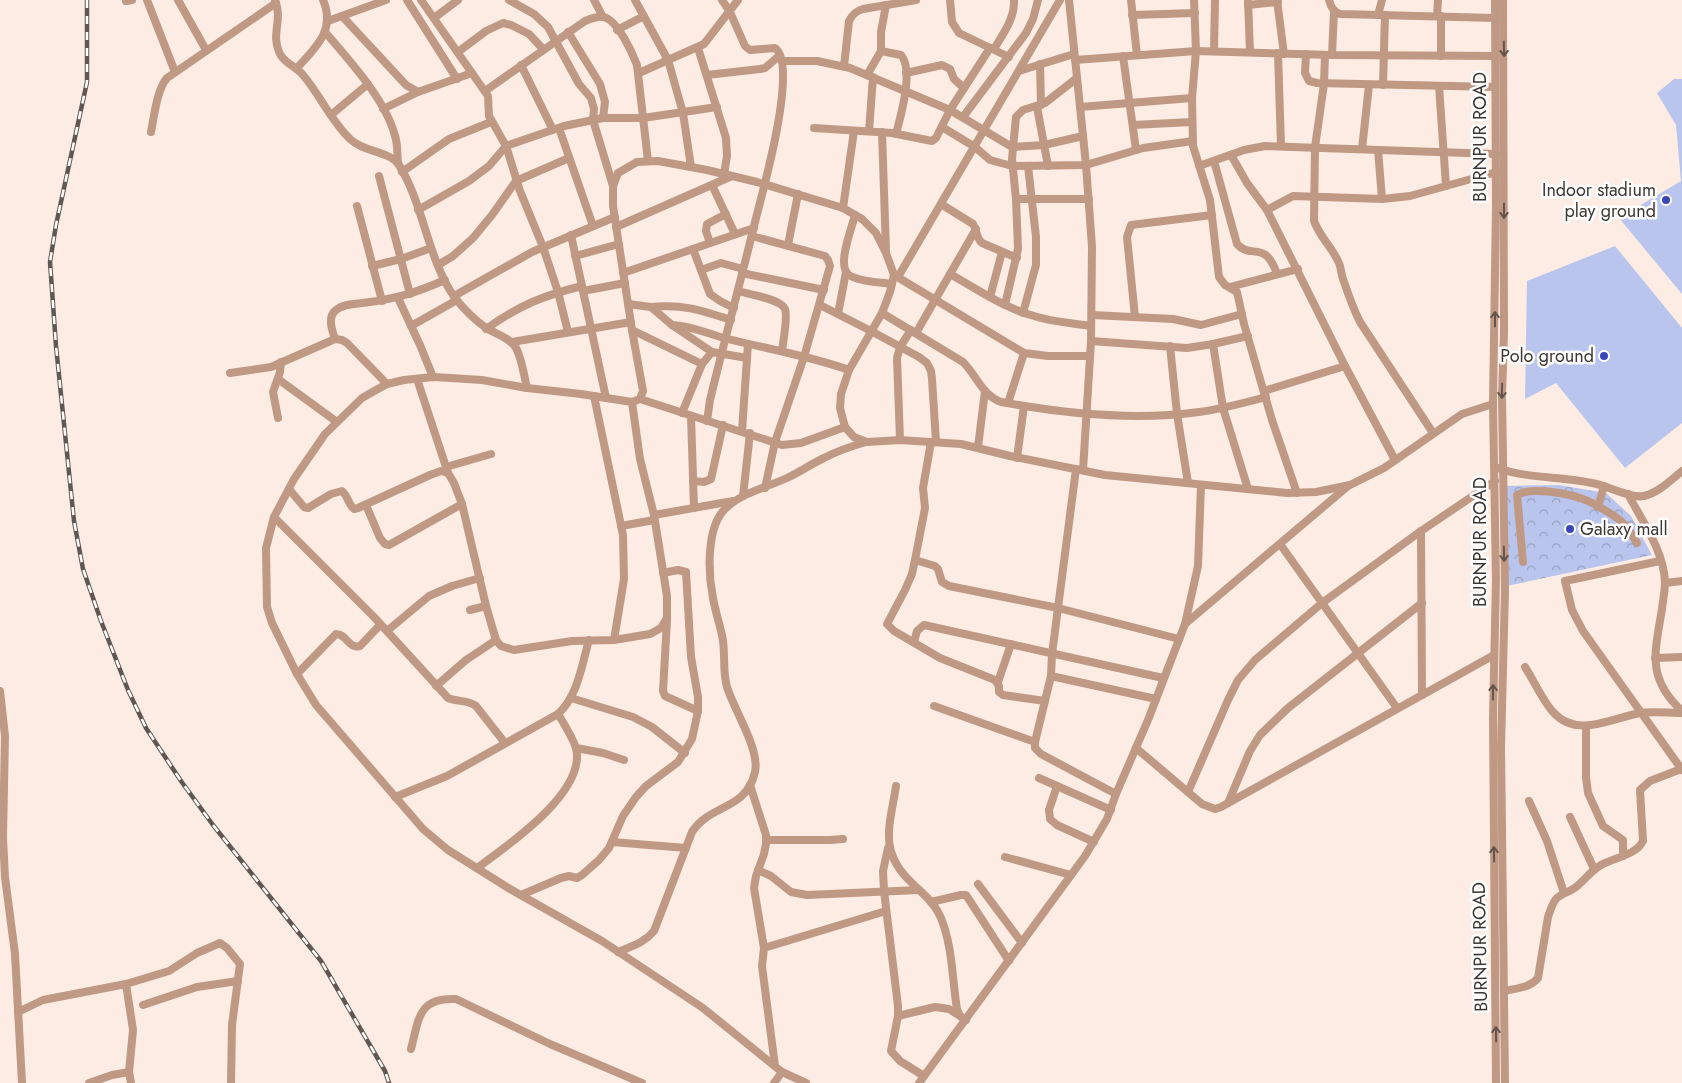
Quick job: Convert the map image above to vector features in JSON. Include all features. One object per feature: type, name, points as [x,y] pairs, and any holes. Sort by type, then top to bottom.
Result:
[{"type":"street","points":[[147,0],[175,72]]},
{"type":"street","points":[[178,0],[206,50]]},
{"type":"street","points":[[297,68],[314,50],[326,32],[328,21],[323,0]]},
{"type":"street","points":[[328,21],[386,0]]},
{"type":"street","points":[[407,0],[457,78]]},
{"type":"street","points":[[421,0],[488,96],[488,109],[492,122],[506,146],[516,181],[543,247],[558,292],[568,332]]},
{"type":"street","points":[[434,18],[458,0]]},
{"type":"street","points":[[509,0],[522,2],[548,27],[579,84],[591,98],[594,109],[592,120],[613,186],[616,227],[644,391],[636,401],[640,459],[654,518],[667,596],[663,691],[665,696],[698,711]]},
{"type":"street","points":[[594,0],[603,17]]},
{"type":"street","points":[[635,0],[668,60],[683,113],[691,167]]},
{"type":"street","points":[[707,420],[710,400],[765,184],[782,94],[781,58],[778,50],[775,48],[757,51],[750,50],[745,46],[730,12],[722,0]]},
{"type":"street","points":[[640,73],[698,48],[708,40],[738,0]]},
{"type":"street","points":[[844,66],[849,21],[856,11],[916,0]]},
{"type":"street","points":[[950,0],[951,16],[959,33],[1009,56]]},
{"type":"street","points":[[814,128],[882,132],[932,141],[936,138],[964,88],[1012,17],[1014,0]]},
{"type":"street","points":[[963,117],[1026,33],[1033,19],[1038,0]]},
{"type":"street","points":[[867,442],[854,437],[845,427],[840,408],[841,394],[849,370],[882,313],[896,276],[942,204],[1060,0]]},
{"type":"street","points":[[1068,0],[1089,199],[1092,247],[1091,341],[1086,415],[1058,608],[1051,676],[1035,742],[1036,748],[1041,754],[1116,794]]},
{"type":"street","points":[[1131,0],[1137,55]]},
{"type":"street","points":[[1194,0],[1196,51],[1192,98],[1192,141],[1195,158],[1208,190],[1219,277],[1225,285],[1237,292],[1265,394],[1297,493]]},
{"type":"street","points":[[1214,51],[1215,0]]},
{"type":"street","points":[[1329,0],[1334,11],[1315,147],[1314,221],[1318,231],[1333,251],[1339,263],[1351,304],[1360,322],[1433,433]]},
{"type":"street","points":[[1382,0],[1383,85]]},
{"type":"street","points":[[1438,0],[1441,56]]},
{"type":"street","name":"BURNPUR ROAD","points":[[1495,0],[1496,154],[1500,171],[1495,259],[1494,404],[1499,468],[1495,481],[1496,580],[1493,718],[1496,1083]]},
{"type":"street","points":[[1504,0],[1500,171],[1504,258],[1499,468],[1505,590],[1501,747],[1505,1083]]},
{"type":"street","points":[[151,132],[163,82],[275,1],[279,19],[275,33],[278,51],[285,61],[297,68],[351,141],[364,149],[390,158],[398,163]]},
{"type":"street","points":[[1250,52],[1248,2],[1278,1],[1281,54],[1281,146]]},
{"type":"street","points":[[869,131],[870,76],[881,51],[881,32],[886,5]]},
{"type":"street","points":[[1334,11],[1340,14],[1495,18]]},
{"type":"street","points":[[1132,14],[1195,13]]},
{"type":"street","points":[[342,16],[406,85],[418,92]]},
{"type":"street","points":[[618,30],[644,16]]},
{"type":"street","points":[[485,91],[568,32],[595,17],[603,17],[609,20],[618,30],[632,51],[640,73],[648,161]]},
{"type":"street","points":[[458,52],[486,31],[503,23],[529,34],[543,49]]},
{"type":"street","points":[[326,32],[368,84],[383,109],[396,137],[398,163],[445,280],[456,298],[474,319],[486,329],[512,342],[517,349],[527,388]]},
{"type":"street","points":[[568,32],[600,84],[606,102],[603,118]]},
{"type":"street","points":[[698,48],[723,125],[727,146],[728,175]]},
{"type":"street","points":[[881,51],[901,55],[905,61],[906,91],[896,134]]},
{"type":"street","points":[[1019,71],[1040,64],[1075,57],[1196,51],[1328,55],[1495,56]]},
{"type":"street","points":[[1306,54],[1305,73],[1309,81],[1324,84],[1495,88]]},
{"type":"street","points":[[1123,56],[1136,150]]},
{"type":"street","points":[[707,75],[760,70],[781,58],[817,61],[844,66],[950,110],[1012,147],[1044,145],[1083,136]]},
{"type":"street","points":[[1040,64],[1039,106],[1048,166]]},
{"type":"street","points":[[521,65],[556,129],[569,158],[593,226]]},
{"type":"street","points":[[906,73],[942,65],[950,70],[954,79],[964,88]]},
{"type":"street","points":[[383,109],[418,92],[472,73]]},
{"type":"street","points":[[1006,305],[1017,258],[1016,198],[1012,166],[1012,147],[1016,117],[1023,110],[1039,106],[1077,78]]},
{"type":"street","points":[[331,116],[368,84]]},
{"type":"street","points":[[1362,149],[1369,85]]},
{"type":"street","points":[[1439,86],[1446,186]]},
{"type":"street","points":[[1080,107],[1192,98]]},
{"type":"street","points":[[418,210],[469,181],[488,166],[506,146],[556,129],[592,120],[603,118],[644,118],[717,107]]},
{"type":"street","points":[[402,172],[449,139],[492,122]]},
{"type":"street","points":[[1133,125],[1192,122]]},
{"type":"street","points":[[942,127],[975,147],[990,160],[1012,166],[1086,165],[1136,150],[1192,141]]},
{"type":"street","points":[[843,208],[854,131]]},
{"type":"street","points":[[882,132],[886,253]]},
{"type":"street","points":[[1199,166],[1255,147],[1281,146],[1496,154]]},
{"type":"street","points":[[1378,150],[1382,199]]},
{"type":"street","points":[[1231,155],[1247,184],[1267,210],[1345,366],[1395,460]]},
{"type":"street","points":[[438,265],[462,249],[473,238],[516,181],[569,158]]},
{"type":"street","points":[[613,186],[618,173],[637,162],[658,160],[765,184],[843,208],[862,218],[876,234],[896,276],[1024,353],[1048,356],[1090,356]]},
{"type":"street","points":[[1214,160],[1237,244],[1240,248],[1266,254],[1273,262],[1277,274]]},
{"type":"street","points":[[1023,313],[1036,265],[1036,238],[1028,166]]},
{"type":"street","points":[[1267,210],[1293,196],[1382,199],[1410,196],[1500,171]]},
{"type":"street","points":[[616,227],[712,185],[728,175]]},
{"type":"street","points":[[379,176],[410,294]]},
{"type":"street","points":[[712,185],[735,234]]},
{"type":"street","points":[[788,246],[798,194]]},
{"type":"street","points":[[1016,198],[1089,199]]},
{"type":"street","points":[[942,204],[968,220],[976,229],[978,240],[982,243],[1017,258]]},
{"type":"street","points":[[357,206],[382,301]]},
{"type":"street","points":[[710,243],[706,231],[707,224],[726,214]]},
{"type":"street","points":[[838,314],[846,272],[843,259],[855,215]]},
{"type":"street","points":[[1136,317],[1127,237],[1131,225],[1212,215]]},
{"type":"street","points":[[411,326],[510,264],[543,247],[615,217]]},
{"type":"street","points":[[900,440],[897,358],[900,346],[914,332],[936,299],[976,229]]},
{"type":"street","points":[[623,273],[735,234],[753,232],[788,246],[825,256],[828,260],[830,266],[820,305],[775,442],[765,488]]},
{"type":"street","points":[[571,235],[606,398]]},
{"type":"street","points":[[575,256],[619,244]]},
{"type":"street","points":[[372,266],[401,259],[431,248]]},
{"type":"street","points":[[693,249],[710,294],[734,308]]},
{"type":"street","points":[[990,297],[1002,252]]},
{"type":"street","points":[[1495,259],[1504,258]]},
{"type":"street","points":[[701,270],[721,263],[743,271],[824,290]]},
{"type":"street","points":[[1230,287],[1298,269]]},
{"type":"street","points":[[846,272],[850,276],[892,284]]},
{"type":"street","points":[[950,274],[1023,313],[1048,320],[1091,326]]},
{"type":"street","points":[[334,339],[331,322],[332,314],[336,309],[398,298],[445,280]]},
{"type":"street","points":[[486,329],[537,298],[558,292],[625,283]]},
{"type":"street","points":[[738,292],[773,301],[785,308],[782,352]]},
{"type":"street","points":[[398,298],[433,377]]},
{"type":"street","points":[[628,304],[651,307],[687,307],[731,320]]},
{"type":"street","points":[[820,305],[872,330],[919,357],[927,363],[931,371],[934,390],[933,442],[923,488],[925,508],[912,574],[888,624],[894,631],[950,663],[998,682]]},
{"type":"street","points":[[651,307],[672,325],[712,352],[747,358]]},
{"type":"street","points":[[882,313],[963,362],[992,398],[1024,406],[1086,415],[1177,414],[1223,408],[1345,366]]},
{"type":"street","points":[[1092,315],[1173,319],[1201,326],[1242,314]]},
{"type":"street","points":[[672,325],[691,327],[748,344],[827,362],[849,370]]},
{"type":"street","points":[[512,342],[591,328],[632,326],[702,364]]},
{"type":"street","points":[[1091,341],[1187,348],[1248,336]]},
{"type":"street","points":[[230,373],[261,369],[334,339],[347,343],[387,384]]},
{"type":"street","points":[[618,952],[640,943],[654,931],[686,848],[697,825],[737,801],[750,785],[756,760],[726,686],[724,642],[712,596],[711,581],[713,531],[718,518],[726,508],[739,498],[746,432],[748,344]]},
{"type":"street","points":[[1213,344],[1223,408],[1248,489]]},
{"type":"street","points":[[1170,346],[1177,414],[1188,483]]},
{"type":"street","points":[[682,413],[702,364],[712,352]]},
{"type":"street","points":[[1008,403],[1024,353]]},
{"type":"street","points":[[278,418],[273,392],[281,362]]},
{"type":"street","points":[[806,1083],[782,1072],[703,1008],[618,952],[448,850],[423,828],[316,705],[297,674],[272,623],[267,607],[266,548],[274,517],[294,479],[325,434],[362,398],[387,384],[404,380],[433,377],[482,380],[527,388],[636,401],[790,445],[801,443],[845,427]]},
{"type":"street","points":[[417,378],[447,470],[462,504],[486,606],[496,640],[501,646],[514,650],[589,640],[614,640],[650,634],[661,628],[667,618]]},
{"type":"street","points":[[278,379],[337,422]]},
{"type":"street","points":[[978,447],[985,391]]},
{"type":"street","points":[[594,396],[621,526],[624,579],[614,640]]},
{"type":"street","points":[[1185,624],[1350,485],[1384,468],[1462,414],[1494,404]]},
{"type":"street","points":[[1017,458],[1024,406]]},
{"type":"street","points":[[691,416],[694,508]]},
{"type":"street","points":[[693,481],[704,482],[711,479],[723,425]]},
{"type":"street","points":[[621,526],[739,498],[799,472],[834,453],[867,442],[900,440],[978,447],[1017,458],[1105,475],[1201,485],[1297,493],[1316,492],[1350,485]]},
{"type":"street","points":[[289,489],[304,507],[308,508],[337,491],[342,491],[346,494],[351,506],[354,508],[366,505],[440,471],[492,454]]},
{"type":"street","points":[[1499,468],[1525,475],[1593,483],[1643,497],[1657,490],[1682,471]]},
{"type":"street","points":[[1188,792],[1238,680],[1255,660],[1322,603],[1421,531],[1495,481]]},
{"type":"street","points":[[896,786],[883,871],[898,1016],[891,1051],[921,1080],[963,1018],[1009,961],[1071,875],[1094,842],[1107,819],[1185,624],[1198,566],[1201,485]]},
{"type":"street","points":[[1598,507],[1604,486]]},
{"type":"street","points":[[1523,562],[1517,495],[1523,491],[1534,490],[1587,500],[1625,525],[1636,543]]},
{"type":"street","points":[[1628,494],[1651,537],[1660,561],[1665,583],[1655,666],[1660,683],[1666,694],[1682,712]]},
{"type":"street","points":[[366,505],[380,538],[385,544],[389,545],[462,504]]},
{"type":"street","points":[[274,517],[380,624],[448,698],[471,703],[476,706],[504,743]]},
{"type":"street","points":[[1421,531],[1422,694]]},
{"type":"street","points":[[1280,544],[1397,708]]},
{"type":"street","points":[[915,560],[935,566],[938,569],[942,582],[949,586],[1058,608],[1179,639]]},
{"type":"street","points":[[1504,991],[1528,986],[1538,978],[1548,917],[1556,899],[1575,888],[1594,869],[1636,850],[1643,841],[1640,790],[1650,781],[1681,769],[1583,631],[1572,610],[1565,581],[1660,561]]},
{"type":"street","points":[[520,894],[561,878],[569,876],[577,878],[582,876],[600,860],[612,842],[623,816],[636,797],[646,786],[678,762],[692,739],[698,711],[698,697],[691,657],[686,572],[678,570],[663,572]]},
{"type":"street","points":[[386,631],[428,596],[452,586],[480,578]]},
{"type":"street","points":[[1665,583],[1682,581]]},
{"type":"street","points":[[1228,803],[1250,751],[1260,735],[1288,708],[1422,603]]},
{"type":"street","points":[[470,610],[486,606]]},
{"type":"street","points":[[297,674],[336,634],[343,636],[351,645],[357,647],[380,624]]},
{"type":"street","points":[[914,642],[917,631],[924,625],[1164,678]]},
{"type":"street","points":[[436,686],[466,660],[496,640]]},
{"type":"street","points":[[395,798],[447,776],[558,714],[565,708],[571,698],[589,640]]},
{"type":"street","points":[[1011,644],[998,682],[999,692],[1003,695],[1045,701]]},
{"type":"street","points":[[1136,748],[1207,807],[1215,809],[1494,655]]},
{"type":"street","points":[[1655,658],[1682,657]]},
{"type":"street","points":[[1525,667],[1553,712],[1563,720],[1574,724],[1586,726],[1600,724],[1642,713],[1682,712]]},
{"type":"street","points":[[1051,676],[1156,699]]},
{"type":"street","points":[[0,691],[5,736],[4,894],[15,954],[22,1083]]},
{"type":"street","points":[[571,698],[642,721],[685,753]]},
{"type":"street","points":[[934,706],[1035,742]]},
{"type":"street","points":[[477,868],[542,817],[565,789],[574,770],[576,748],[558,714]]},
{"type":"street","points":[[1586,726],[1586,777],[1588,793],[1603,826],[1623,840],[1623,856]]},
{"type":"street","points":[[576,748],[603,753],[624,760]]},
{"type":"street","points":[[1039,778],[1110,810]]},
{"type":"street","points":[[750,785],[766,840],[754,888],[764,948],[762,966],[775,1066]]},
{"type":"street","points":[[1057,786],[1049,810],[1050,819],[1057,826],[1094,842]]},
{"type":"street","points":[[1528,801],[1547,841],[1564,893]]},
{"type":"street","points":[[1570,817],[1594,869]]},
{"type":"street","points":[[766,840],[843,839]]},
{"type":"street","points":[[612,842],[686,848]]},
{"type":"street","points":[[888,845],[902,874],[931,902],[940,917],[948,940],[956,1003],[963,1018]]},
{"type":"street","points":[[1005,857],[1071,875]]},
{"type":"street","points":[[758,870],[771,876],[791,892],[797,894],[919,890]]},
{"type":"street","points":[[978,884],[1022,943]]},
{"type":"street","points":[[931,902],[960,894],[966,895],[1009,961]]},
{"type":"street","points":[[764,948],[886,911]]},
{"type":"street","points":[[18,1012],[43,1000],[126,984],[174,969],[197,953],[220,943],[227,948],[240,964],[232,1025],[231,1083]]},
{"type":"street","points":[[143,1005],[197,987],[238,981]]},
{"type":"street","points":[[126,984],[133,1030],[129,1072],[132,1083]]},
{"type":"street","points":[[411,1049],[424,1008],[433,1000],[456,998],[550,1044],[642,1083]]},
{"type":"street","points":[[898,1016],[935,1007],[949,1009],[963,1018]]},
{"type":"street","points":[[89,1083],[112,1075],[129,1072]]},
{"type":"street","points":[[774,1083],[782,1072]]},
{"type":"green space","name":"Indoor stadium play ground","points":[[1674,79],[1682,79],[1682,294],[1619,218],[1681,181],[1676,125],[1657,93]]},
{"type":"green space","name":"Polo ground","points":[[1615,246],[1682,328],[1682,423],[1625,468],[1556,383],[1525,399],[1527,281]]},
{"type":"green space","points":[[1559,485],[1606,493],[1631,516],[1652,555],[1502,587],[1501,486]]},
{"type":"railway","points":[[87,0],[87,82],[56,225],[50,262],[56,346],[74,521],[83,569],[128,690],[146,728],[213,825],[321,961],[385,1071],[389,1083]]},
{"type":"place","name":"Indoor stadium play ground","points":[[1666,200]]},
{"type":"place","name":"Polo ground","points":[[1604,356]]},
{"type":"place","name":"Galaxy mall","points":[[1570,529]]}]
